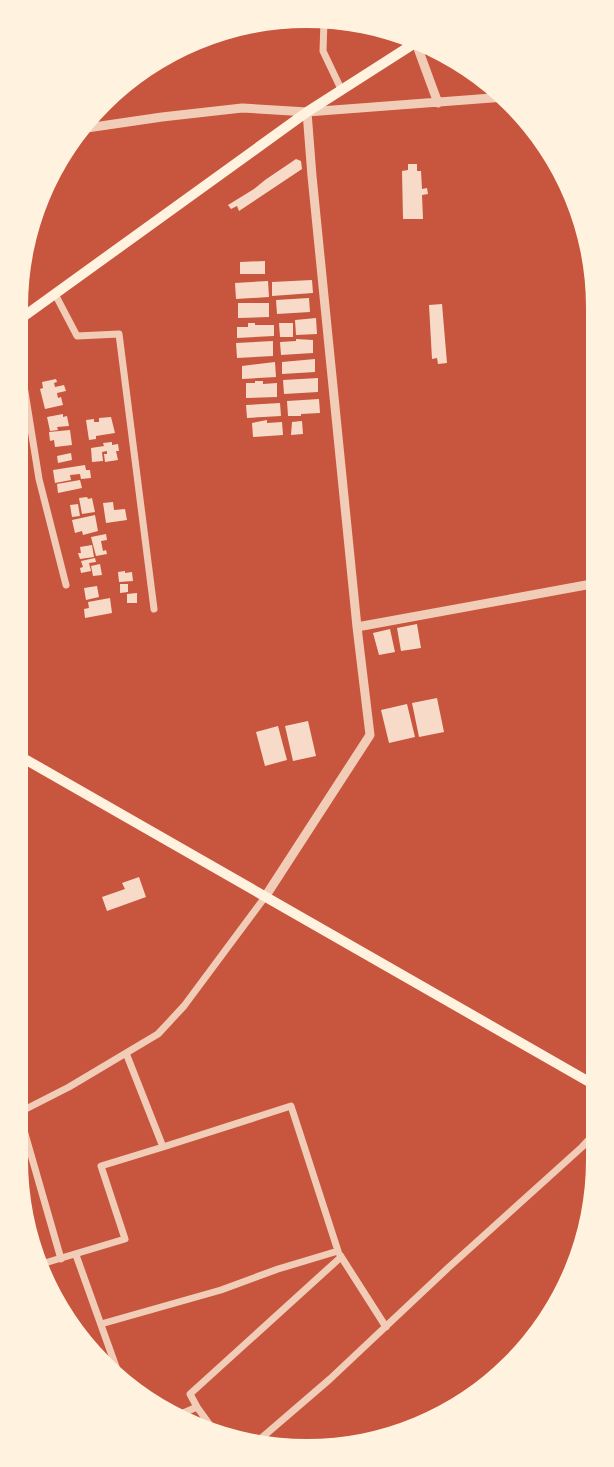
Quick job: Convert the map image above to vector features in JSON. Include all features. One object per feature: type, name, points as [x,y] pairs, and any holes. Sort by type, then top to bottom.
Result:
[{"type":"main road","points":[[28,313],[307,112],[408,47]]},
{"type":"main road","points":[[28,761],[586,1080]]},
{"type":"street","points":[[324,29],[323,51],[342,91]]},
{"type":"street","points":[[420,52],[438,103]]},
{"type":"street","points":[[94,127],[242,108],[307,112],[492,98]]},
{"type":"street","points":[[28,1108],[158,1034],[184,1006],[265,897],[370,735],[307,112]]},
{"type":"street","points":[[55,294],[77,336],[119,334],[154,609]]},
{"type":"street","points":[[28,411],[39,479],[66,585]]},
{"type":"street","points":[[357,627],[586,585]]},
{"type":"street","points":[[126,1053],[163,1147]]},
{"type":"street","points":[[47,1263],[125,1240],[101,1166],[291,1106],[340,1254],[386,1327]]},
{"type":"street","points":[[264,1436],[330,1379],[586,1143]]},
{"type":"street","points":[[28,1150],[61,1259]]},
{"type":"street","points":[[101,1324],[221,1290],[278,1269],[340,1254]]},
{"type":"street","points":[[207,1420],[190,1394],[340,1254]]},
{"type":"street","points":[[76,1255],[114,1361]]},
{"type":"street","points":[[187,1411],[197,1407]]},
{"type":"building","points":[[296,159],[301,161],[302,169],[239,211],[237,206],[231,209],[228,205],[254,189]]},
{"type":"building","points":[[408,164],[417,164],[417,171],[421,171],[422,189],[427,188],[428,194],[422,195],[423,219],[403,219],[402,171],[408,170]]},
{"type":"building","points":[[265,261],[265,274],[240,274],[240,262]]},
{"type":"building","points":[[312,280],[313,293],[272,296],[272,282]]},
{"type":"building","points":[[268,281],[269,297],[236,299],[235,283]]},
{"type":"building","points":[[309,298],[310,312],[277,314],[276,300]]},
{"type":"building","points":[[238,303],[269,303],[269,317],[238,318]]},
{"type":"building","points":[[442,304],[447,363],[438,364],[437,358],[432,359],[429,305]]},
{"type":"building","points":[[316,318],[317,334],[296,335],[295,320]]},
{"type":"building","points":[[248,323],[274,325],[274,336],[237,338],[237,327],[248,327]]},
{"type":"building","points":[[279,323],[293,323],[293,337],[280,337]]},
{"type":"building","points":[[313,340],[313,353],[281,355],[280,342]]},
{"type":"building","points":[[273,341],[273,356],[237,358],[236,343]]},
{"type":"building","points":[[315,359],[315,372],[282,374],[282,362]]},
{"type":"building","points":[[275,362],[276,377],[242,379],[242,366]]},
{"type":"building","points":[[318,378],[318,392],[284,394],[283,380]]},
{"type":"building","points":[[56,379],[55,387],[64,385],[66,391],[57,393],[63,405],[45,409],[40,389],[43,388],[42,382]]},
{"type":"building","points":[[263,381],[263,384],[277,383],[277,397],[246,398],[246,383]]},
{"type":"building","points":[[319,399],[320,413],[288,416],[287,401]]},
{"type":"building","points":[[280,403],[281,416],[247,418],[246,405]]},
{"type":"building","points":[[63,414],[63,417],[67,416],[69,426],[50,431],[47,417]]},
{"type":"building","points":[[111,417],[115,433],[89,440],[86,420],[94,419],[94,422],[99,422],[99,418]]},
{"type":"building","points":[[267,420],[267,423],[282,422],[283,435],[253,437],[252,423]]},
{"type":"building","points":[[302,421],[303,434],[291,435],[292,422]]},
{"type":"building","points":[[70,430],[72,445],[55,447],[54,440],[50,441],[49,432]]},
{"type":"building","points":[[112,442],[112,445],[118,444],[118,460],[105,462],[104,454],[107,454],[107,451],[102,452],[103,461],[92,462],[91,448]]},
{"type":"building","points":[[71,453],[72,460],[58,463],[57,456]]},
{"type":"building","points":[[85,465],[86,470],[90,470],[91,478],[81,479],[80,474],[70,475],[71,480],[55,483],[53,470]]},
{"type":"building","points":[[80,480],[82,488],[58,493],[57,484]]},
{"type":"building","points":[[79,498],[92,498],[95,512],[82,514]]},
{"type":"building","points":[[113,502],[114,510],[125,509],[127,520],[106,523],[103,503]]},
{"type":"building","points":[[78,504],[80,516],[72,517],[70,505]]},
{"type":"building","points":[[95,515],[98,531],[83,535],[82,531],[75,533],[72,520]]},
{"type":"building","points":[[106,534],[107,540],[101,541],[103,551],[106,550],[107,554],[96,556],[91,537]]},
{"type":"building","points":[[92,545],[94,557],[80,559],[80,547]]},
{"type":"building","points":[[95,558],[96,562],[89,563],[91,571],[81,573],[81,561]]},
{"type":"building","points":[[100,564],[102,575],[93,576],[91,566]]},
{"type":"building","points":[[118,572],[132,572],[133,581],[119,582]]},
{"type":"building","points":[[120,584],[128,584],[128,592],[120,593]]},
{"type":"building","points":[[97,586],[99,597],[86,600],[84,588]]},
{"type":"building","points":[[137,593],[137,603],[127,603],[127,594]]},
{"type":"building","points":[[110,598],[112,613],[85,618],[84,609],[89,608],[88,602]]},
{"type":"building","points":[[417,624],[421,648],[401,651],[397,628]]},
{"type":"building","points":[[390,629],[395,652],[379,655],[373,633]]},
{"type":"building","points":[[437,698],[444,732],[419,737],[412,703]]},
{"type":"building","points":[[407,704],[415,737],[389,743],[381,710]]},
{"type":"building","points":[[308,721],[316,756],[293,761],[285,726]]},
{"type":"building","points":[[278,726],[287,760],[265,766],[256,732]]},
{"type":"building","points":[[139,877],[146,897],[107,911],[102,897],[125,889],[122,883]]}]
